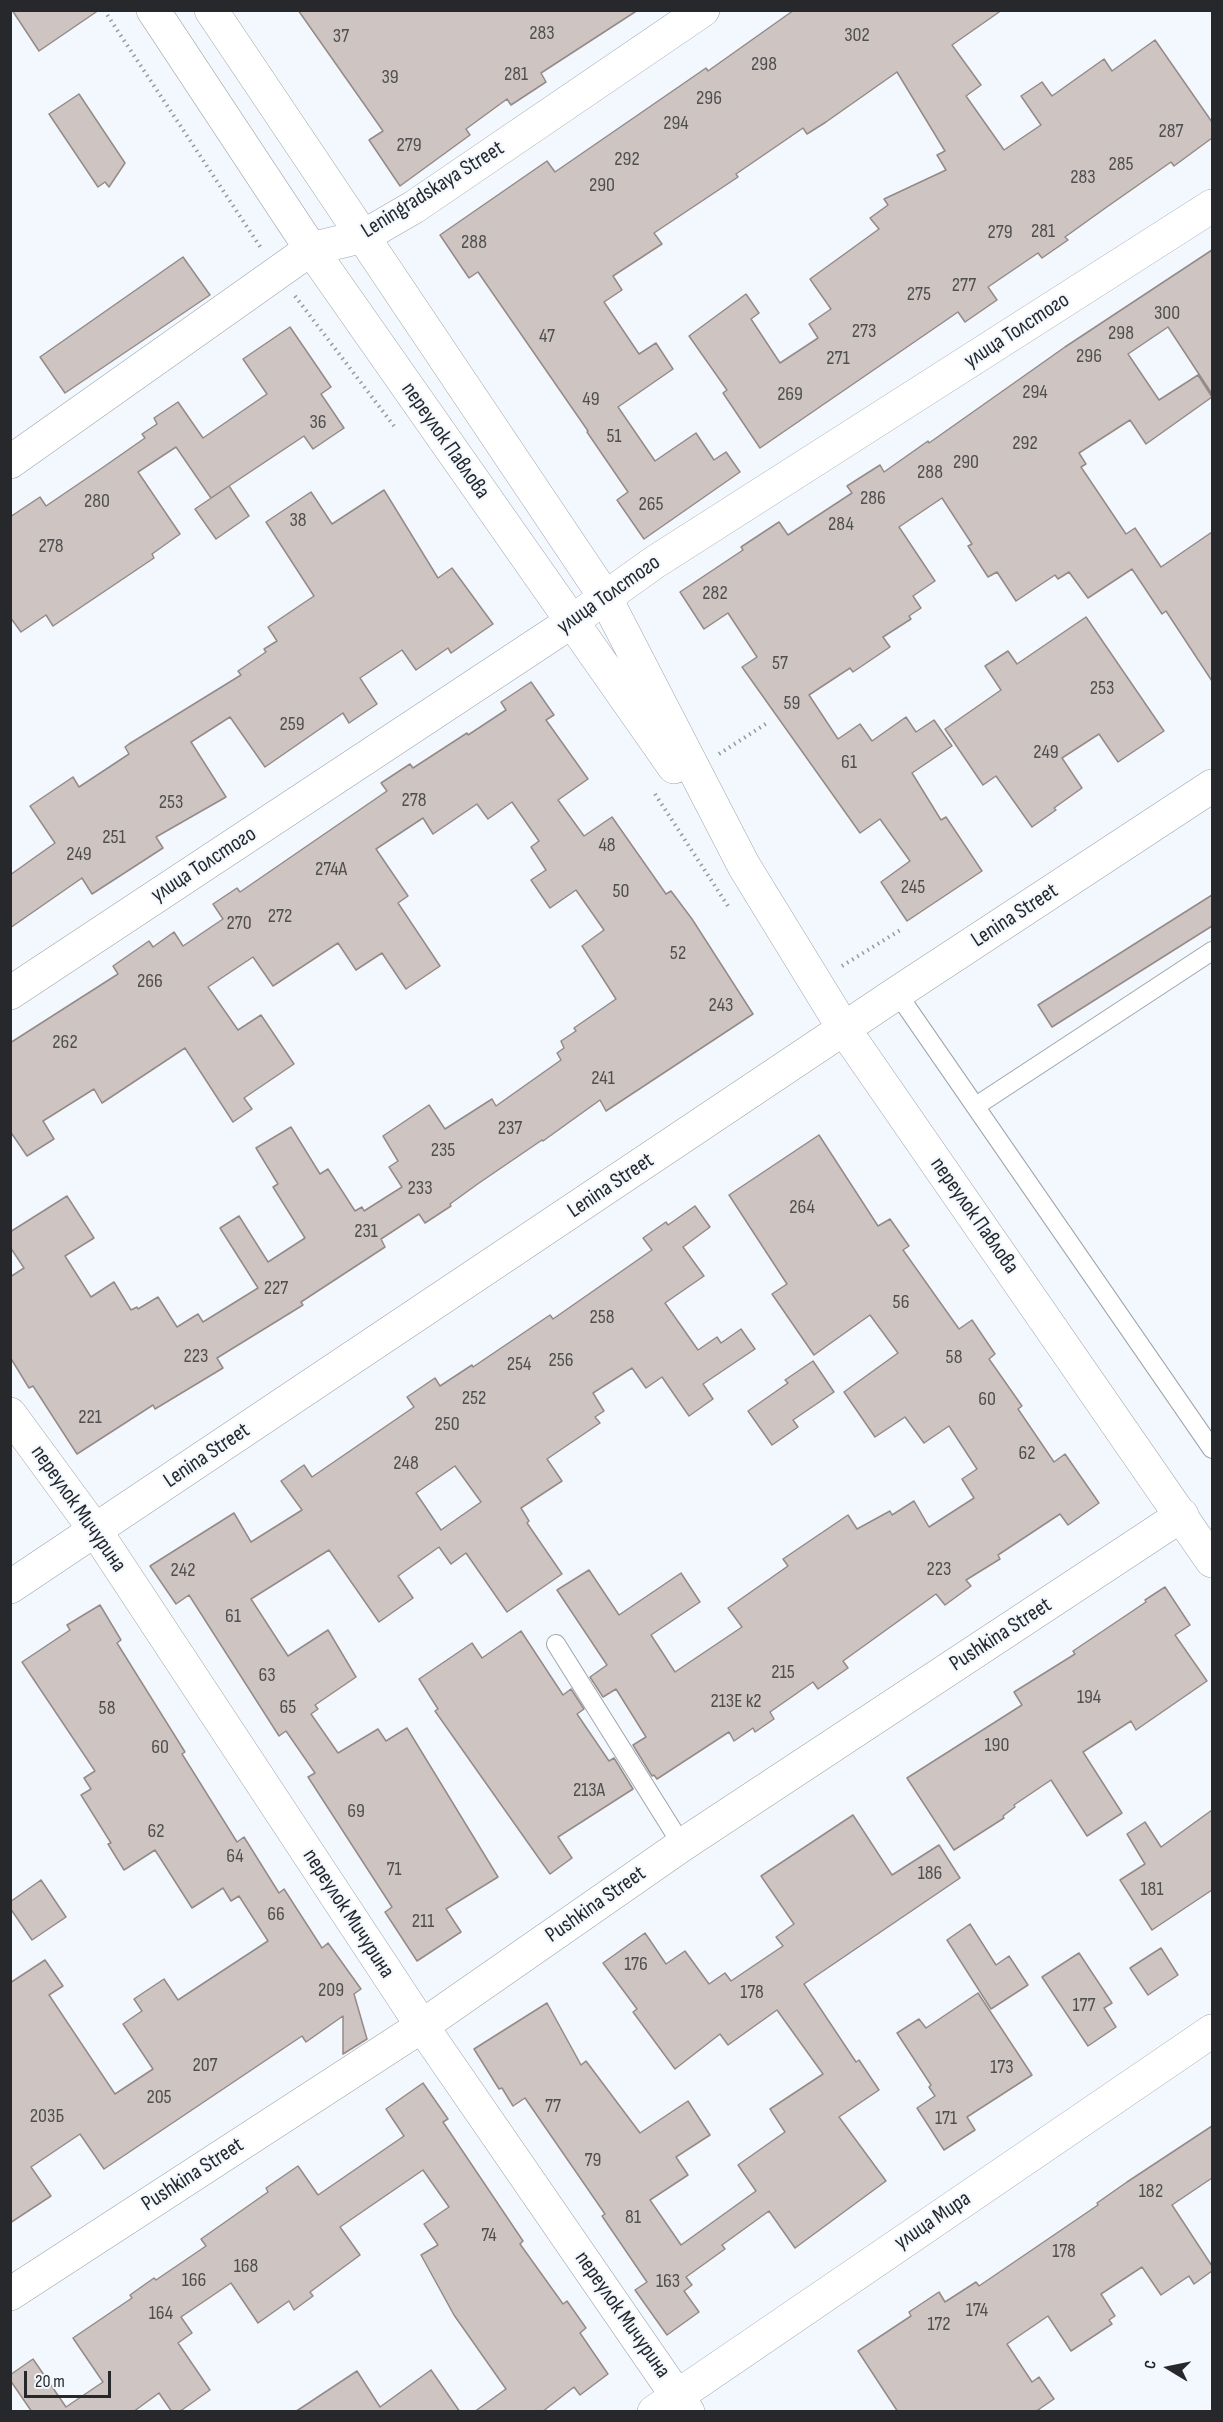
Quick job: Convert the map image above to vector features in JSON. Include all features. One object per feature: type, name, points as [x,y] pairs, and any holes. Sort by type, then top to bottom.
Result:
[{"type":"street","name":"переулок Павлова","points":[[153,10],[311,249],[744,866]]},
{"type":"street","name":"переулок Павлова","points":[[211,10],[605,597],[744,866],[844,1029],[1212,1561]]},
{"type":"street","name":"Leningradskaya Street","points":[[10,462],[311,249],[364,236],[414,207],[704,10]]},
{"type":"street","name":"улица Толстого","points":[[10,993],[571,622],[655,562],[1212,206]]},
{"type":"street","name":"Lenina Street","points":[[10,1587],[897,993],[1212,786]]},
{"type":"street","name":"переулок Мичурина","points":[[10,1414],[95,1530],[673,2406]]},
{"type":"street","name":"Pushkina Street","points":[[10,2294],[422,2026],[682,1845],[1182,1515]]},
{"type":"street","name":"улица Мира","points":[[673,2406],[1212,2031]]},
{"type":"lane","points":[[976,1106],[1212,951]]},
{"type":"lane","points":[[897,993],[1212,1449]]},
{"type":"lane","points":[[556,1644],[682,1845]]},
{"type":"path","points":[[716,756],[767,723]]},
{"type":"path","points":[[815,983],[902,929]]},
{"type":"building","points":[[12,10],[99,10],[39,51]]},
{"type":"building","points":[[298,10],[638,10],[541,73],[546,82],[511,105],[507,99],[466,129],[470,135],[400,186],[369,140],[383,131]]},
{"type":"building","points":[[794,10],[1002,10],[952,45],[981,85],[966,96],[1004,150],[1041,125],[1021,96],[1042,82],[1052,96],[1104,59],[1112,71],[1155,40],[1212,122],[1212,138],[1174,166],[1171,162],[1104,209],[1065,237],[1068,240],[1042,258],[1038,253],[988,287],[997,300],[965,322],[958,312],[760,448],[723,393],[727,390],[689,336],[746,294],[759,313],[751,319],[780,363],[818,338],[809,324],[831,309],[810,279],[879,229],[870,218],[888,205],[884,199],[946,170],[937,155],[945,151],[897,72],[826,122],[807,134],[803,128],[736,174],[738,177],[654,233],[662,244],[613,276],[622,290],[604,302],[639,354],[656,343],[673,369],[618,407],[655,461],[696,433],[714,460],[726,452],[740,472],[644,539],[617,500],[628,492],[588,431],[478,272],[469,278],[440,235],[547,161],[555,172],[706,68],[708,71]]},
{"type":"building","points":[[79,94],[125,163],[109,187],[105,182],[98,187],[49,114]]},
{"type":"building","points":[[1212,250],[1212,394],[1168,327],[1128,354],[1159,400],[1198,375],[1212,397],[1146,444],[1130,420],[1079,453],[1086,464],[1081,467],[1126,534],[1135,528],[1161,567],[1212,532],[1212,681],[1166,611],[1162,614],[1132,569],[1088,598],[1069,572],[1058,579],[1055,575],[1016,601],[997,572],[988,577],[968,546],[972,544],[942,498],[899,527],[935,581],[913,596],[921,608],[909,616],[911,619],[883,637],[890,647],[853,672],[850,668],[809,695],[838,739],[860,724],[872,741],[906,717],[916,732],[934,720],[952,746],[912,773],[941,820],[946,817],[982,871],[907,921],[881,882],[910,861],[880,819],[860,833],[742,667],[757,657],[728,613],[704,629],[680,592],[743,550],[741,547],[779,522],[788,535],[852,493],[847,486],[880,465],[884,472],[928,441],[929,443],[1065,347]]},
{"type":"building","points":[[183,257],[210,295],[65,393],[40,357]]},
{"type":"building","points":[[290,327],[331,387],[321,394],[344,428],[313,449],[304,436],[211,498],[176,447],[138,472],[180,534],[152,554],[154,558],[53,626],[46,615],[21,632],[10,617],[10,517],[40,497],[46,506],[102,468],[145,438],[142,434],[157,424],[154,418],[178,402],[203,438],[267,394],[243,359]]},
{"type":"building","points":[[229,486],[249,516],[216,539],[195,509]]},
{"type":"building","points":[[384,490],[438,578],[452,568],[493,624],[451,653],[448,648],[416,670],[402,650],[360,678],[377,704],[349,723],[343,713],[265,767],[230,717],[191,742],[226,797],[156,837],[163,848],[92,894],[82,878],[10,928],[10,875],[55,843],[30,806],[73,777],[79,787],[129,754],[125,747],[129,744],[241,675],[238,671],[266,652],[264,649],[277,641],[268,627],[314,596],[266,522],[311,492],[332,524]]},
{"type":"building","points":[[1086,617],[1164,731],[1118,762],[1099,734],[1062,758],[1082,788],[1032,827],[996,776],[983,785],[945,729],[1001,690],[985,666],[1008,651],[1017,664]]},
{"type":"building","points":[[531,682],[554,715],[546,720],[588,779],[558,800],[584,836],[612,817],[666,894],[671,891],[692,919],[753,1014],[606,1111],[600,1100],[425,1223],[419,1214],[381,1239],[385,1247],[301,1302],[303,1305],[217,1358],[223,1368],[155,1409],[153,1405],[77,1454],[33,1386],[29,1388],[10,1357],[10,1277],[24,1268],[10,1247],[10,1232],[67,1196],[94,1238],[65,1256],[91,1297],[114,1282],[131,1310],[137,1307],[138,1309],[158,1297],[177,1327],[198,1314],[203,1322],[258,1288],[220,1228],[239,1216],[268,1262],[305,1238],[273,1187],[278,1184],[256,1148],[291,1127],[320,1174],[328,1169],[355,1211],[362,1207],[364,1211],[402,1187],[389,1167],[398,1161],[383,1136],[429,1105],[445,1129],[492,1099],[496,1106],[561,1060],[557,1053],[564,1048],[561,1041],[576,1031],[574,1028],[616,999],[582,946],[604,930],[576,890],[550,908],[531,880],[546,870],[531,847],[539,841],[512,802],[488,819],[477,804],[433,834],[423,818],[376,849],[408,896],[398,903],[440,966],[406,989],[382,953],[356,970],[338,943],[273,986],[253,957],[208,987],[238,1030],[261,1015],[294,1064],[244,1098],[252,1109],[233,1122],[185,1048],[102,1103],[94,1089],[43,1121],[54,1139],[27,1156],[10,1131],[10,1043],[118,974],[113,966],[149,941],[153,947],[174,932],[183,946],[223,919],[213,904],[237,888],[240,892],[387,791],[381,783],[410,764],[413,768],[506,710],[501,702]]},
{"type":"building","points":[[1212,895],[1212,926],[1052,1027],[1038,1005]]},
{"type":"building","points":[[819,1135],[878,1226],[890,1219],[909,1246],[903,1250],[959,1329],[972,1320],[995,1354],[989,1359],[1022,1406],[1018,1409],[1054,1462],[1065,1454],[1099,1503],[1068,1525],[1060,1514],[998,1555],[1000,1559],[966,1580],[971,1586],[945,1605],[936,1594],[843,1661],[848,1668],[818,1689],[813,1682],[770,1712],[774,1719],[755,1732],[753,1728],[734,1741],[729,1732],[657,1779],[654,1775],[652,1776],[633,1745],[646,1737],[616,1689],[603,1697],[590,1677],[607,1665],[557,1590],[589,1570],[619,1615],[681,1573],[700,1602],[651,1635],[675,1672],[742,1627],[728,1608],[788,1566],[783,1559],[848,1515],[857,1529],[890,1511],[892,1515],[914,1501],[929,1527],[974,1498],[962,1479],[977,1469],[949,1426],[924,1443],[905,1417],[875,1437],[844,1392],[898,1353],[870,1315],[814,1355],[772,1294],[787,1284],[729,1195]]},
{"type":"building","points":[[695,1206],[710,1227],[683,1247],[704,1276],[665,1303],[698,1350],[717,1337],[721,1343],[741,1329],[755,1349],[703,1384],[713,1399],[689,1416],[662,1377],[646,1388],[632,1368],[593,1393],[604,1411],[595,1417],[600,1423],[547,1459],[562,1481],[521,1508],[529,1521],[527,1523],[562,1574],[507,1612],[466,1553],[451,1564],[439,1547],[398,1576],[413,1598],[379,1622],[329,1550],[251,1599],[288,1656],[328,1630],[356,1677],[315,1705],[318,1709],[311,1714],[338,1753],[378,1729],[386,1741],[407,1728],[498,1877],[446,1909],[461,1932],[417,1961],[385,1912],[392,1907],[308,1777],[315,1773],[286,1731],[279,1736],[189,1595],[176,1604],[150,1566],[234,1513],[251,1542],[302,1510],[281,1481],[304,1465],[312,1477],[414,1407],[407,1397],[435,1378],[440,1386],[472,1365],[473,1367],[550,1315],[553,1319],[652,1250],[643,1238],[666,1222],[668,1225]],"holes":[[[455,1466],[481,1502],[441,1530],[416,1493]]]},
{"type":"building","points":[[813,1361],[834,1392],[793,1420],[798,1427],[772,1445],[748,1411],[788,1383],[785,1380]]},
{"type":"building","points":[[1165,1587],[1190,1625],[1175,1635],[1207,1681],[1136,1730],[1131,1721],[1083,1752],[1122,1813],[1087,1836],[1051,1780],[1014,1805],[1015,1807],[1003,1816],[1004,1818],[954,1850],[907,1778],[1022,1705],[1014,1692],[1075,1654],[1073,1651]]},
{"type":"building","points":[[100,1605],[121,1640],[117,1643],[185,1752],[182,1754],[237,1842],[244,1837],[279,1893],[284,1889],[322,1948],[328,1943],[361,1989],[354,1994],[367,2039],[343,2054],[343,2016],[306,2042],[302,2036],[104,2169],[80,2134],[31,2167],[51,2196],[10,2223],[10,1983],[45,1960],[63,1986],[49,1995],[115,2094],[153,2069],[123,2024],[142,2011],[134,1999],[164,1979],[178,2000],[268,1941],[239,1896],[231,1901],[223,1888],[192,1908],[155,1850],[124,1870],[108,1844],[111,1843],[81,1795],[91,1789],[84,1778],[95,1771],[22,1662],[70,1630],[67,1625]]},
{"type":"building","points":[[521,1631],[563,1695],[571,1689],[584,1709],[577,1714],[609,1761],[614,1758],[633,1789],[558,1837],[572,1858],[550,1874],[435,1711],[438,1709],[419,1679],[472,1643],[482,1658]]},
{"type":"building","points":[[1212,1810],[1212,1890],[1152,1930],[1120,1880],[1145,1864],[1127,1834],[1145,1822],[1161,1847]]},
{"type":"building","points":[[853,1815],[892,1875],[939,1845],[960,1878],[804,1984],[856,2062],[859,2060],[879,2090],[839,2117],[886,2181],[795,2248],[769,2211],[722,2245],[725,2249],[686,2277],[692,2285],[684,2291],[699,2312],[667,2335],[635,2290],[647,2282],[602,2216],[605,2214],[525,2098],[513,2106],[502,2088],[499,2089],[474,2049],[547,2003],[581,2065],[586,2061],[640,2133],[688,2101],[710,2135],[676,2157],[688,2175],[650,2200],[681,2245],[756,2191],[738,2165],[785,2132],[770,2109],[823,2074],[777,2010],[728,2045],[720,2034],[675,2069],[633,2012],[637,2009],[603,1963],[645,1933],[666,1964],[685,1951],[709,1984],[725,1973],[731,1981],[783,1946],[776,1937],[794,1924],[761,1876]]},
{"type":"building","points":[[41,1880],[66,1917],[32,1940],[10,1908],[10,1902]]},
{"type":"building","points":[[970,1924],[996,1965],[1009,1956],[1028,1985],[991,2009],[947,1940]]},
{"type":"building","points":[[1161,1948],[1178,1975],[1148,1995],[1130,1968]]},
{"type":"building","points":[[1079,1953],[1112,2003],[1104,2008],[1116,2027],[1088,2046],[1042,1977]]},
{"type":"building","points":[[978,1993],[1032,2075],[967,2117],[975,2130],[944,2150],[917,2108],[935,2096],[929,2087],[931,2085],[897,2033],[919,2019],[926,2028]]},
{"type":"building","points":[[423,2083],[448,2119],[443,2122],[523,2241],[520,2244],[563,2304],[567,2301],[586,2328],[580,2333],[608,2374],[580,2395],[574,2387],[542,2412],[474,2412],[506,2389],[454,2315],[421,2255],[438,2245],[424,2224],[449,2207],[423,2170],[340,2227],[360,2255],[310,2292],[313,2296],[294,2310],[289,2301],[258,2323],[231,2283],[181,2317],[192,2333],[178,2343],[210,2390],[179,2412],[172,2412],[159,2393],[133,2412],[32,2412],[10,2380],[10,2375],[33,2359],[66,2407],[103,2382],[73,2338],[132,2298],[130,2295],[154,2278],[156,2280],[206,2246],[201,2239],[268,2192],[266,2188],[298,2166],[318,2195],[404,2136],[386,2109]]},
{"type":"building","points":[[1212,2126],[1212,2178],[1172,2205],[1212,2266],[1212,2271],[1194,2284],[1189,2276],[1161,2295],[1142,2267],[1101,2294],[1115,2316],[1109,2320],[1112,2324],[1071,2351],[1048,2316],[1007,2344],[1032,2382],[1039,2377],[1054,2399],[1035,2412],[898,2412],[858,2351],[911,2316],[909,2312],[939,2292],[945,2302],[976,2282],[979,2286],[1098,2205],[1097,2203],[1127,2182]]},
{"type":"building","points":[[431,2370],[460,2412],[295,2412],[357,2371],[380,2407]]}]
